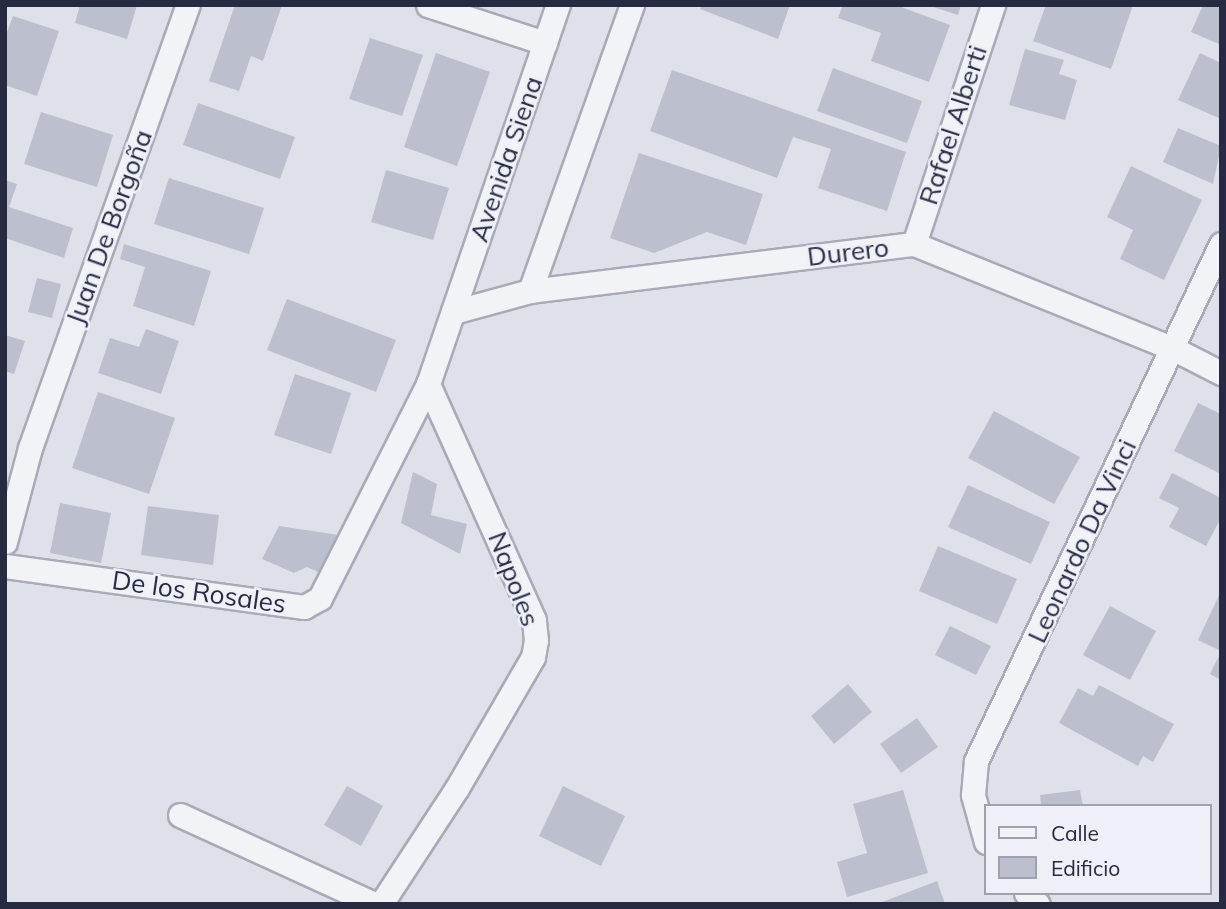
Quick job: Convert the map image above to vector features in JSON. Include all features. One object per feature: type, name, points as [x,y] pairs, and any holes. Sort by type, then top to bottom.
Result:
[{"type":"street","name":"Juan De Borgoña","points":[[5,542],[30,448],[188,5]]},
{"type":"street","points":[[428,5],[545,43]]},
{"type":"street","name":"Avenida Siena","points":[[453,312],[558,5]]},
{"type":"street","points":[[530,291],[632,5]]},
{"type":"street","name":"Rafael Alberti","points":[[914,244],[993,5]]},
{"type":"street","name":"Durero","points":[[453,312],[530,291],[914,244],[1172,348],[1221,373]]},
{"type":"street","name":"Leonardo Da Vinci","points":[[984,835],[973,795],[976,761],[1221,244]]},
{"type":"street","points":[[428,384],[453,312]]},
{"type":"street","name":"De los Rosales","points":[[5,565],[304,607],[320,598],[428,384]]},
{"type":"street","name":"Napoles","points":[[381,904],[485,740],[533,657],[536,640],[529,608],[428,384]]},
{"type":"street","points":[[180,815],[374,904]]},
{"type":"building","points":[[80,5],[137,5],[127,39],[75,23]]},
{"type":"building","points":[[235,5],[282,5],[263,61],[251,56],[239,91],[209,81]]},
{"type":"building","points":[[702,5],[790,5],[778,39],[700,9]]},
{"type":"building","points":[[843,5],[896,5],[950,25],[929,82],[871,61],[881,33],[838,18]]},
{"type":"building","points":[[927,5],[961,5],[958,15]]},
{"type":"building","points":[[1046,5],[1133,5],[1111,69],[1033,41]]},
{"type":"building","points":[[1203,5],[1221,5],[1221,45],[1191,32]]},
{"type":"building","points":[[13,16],[59,31],[37,96],[5,85],[5,38]]},
{"type":"building","points":[[370,38],[423,55],[402,116],[349,99]]},
{"type":"building","points":[[1025,49],[1064,60],[1059,74],[1077,80],[1065,120],[1009,105]]},
{"type":"building","points":[[436,53],[490,72],[457,166],[404,147]]},
{"type":"building","points":[[1200,53],[1221,63],[1221,119],[1178,100]]},
{"type":"building","points":[[833,68],[922,101],[907,143],[817,111]]},
{"type":"building","points":[[672,70],[906,152],[887,211],[818,188],[831,149],[793,137],[777,178],[650,131]]},
{"type":"building","points":[[198,103],[295,137],[280,179],[183,145]]},
{"type":"building","points":[[41,112],[113,135],[97,187],[24,164]]},
{"type":"building","points":[[1178,128],[1221,146],[1213,184],[1163,162]]},
{"type":"building","points":[[639,153],[763,194],[746,245],[707,232],[654,253],[610,238]]},
{"type":"building","points":[[1131,166],[1202,200],[1164,280],[1120,259],[1133,230],[1107,217]]},
{"type":"building","points":[[386,170],[449,188],[433,240],[371,222]]},
{"type":"building","points":[[169,178],[264,208],[249,254],[154,224]]},
{"type":"building","points":[[5,180],[17,184],[9,207],[73,228],[64,258],[5,238]]},
{"type":"building","points":[[124,244],[211,271],[194,326],[133,306],[145,267],[120,259]]},
{"type":"building","points":[[37,278],[61,284],[52,318],[28,312]]},
{"type":"building","points":[[287,299],[396,340],[376,392],[267,350]]},
{"type":"building","points":[[146,329],[179,341],[161,394],[98,373],[110,338],[139,347]]},
{"type":"building","points":[[5,335],[25,341],[14,374],[5,371]]},
{"type":"building","points":[[295,374],[351,393],[331,454],[274,435]]},
{"type":"building","points":[[98,392],[175,418],[149,494],[72,468]]},
{"type":"building","points":[[1198,403],[1221,414],[1221,474],[1174,451]]},
{"type":"building","points":[[994,411],[1080,457],[1054,504],[968,458]]},
{"type":"building","points":[[413,472],[437,484],[431,515],[467,524],[460,554],[401,523]]},
{"type":"building","points":[[1172,473],[1221,498],[1221,518],[1206,546],[1169,527],[1179,508],[1159,498]]},
{"type":"building","points":[[968,485],[1050,522],[1031,564],[948,527]]},
{"type":"building","points":[[60,503],[111,513],[101,563],[50,553]]},
{"type":"building","points":[[148,506],[219,515],[213,565],[141,555]]},
{"type":"building","points":[[279,526],[339,535],[341,550],[318,572],[307,567],[294,573],[262,559]]},
{"type":"building","points":[[938,546],[1017,579],[997,624],[919,591]]},
{"type":"building","points":[[1221,591],[1221,651],[1198,640]]},
{"type":"building","points":[[1110,606],[1156,631],[1130,680],[1083,655]]},
{"type":"building","points":[[950,626],[991,646],[976,675],[935,655]]},
{"type":"building","points":[[1221,652],[1221,680],[1210,674]]},
{"type":"building","points":[[848,684],[872,712],[834,744],[811,716]]},
{"type":"building","points":[[1099,685],[1174,724],[1153,762],[1143,756],[1138,766],[1059,723],[1078,688],[1093,696]]},
{"type":"building","points":[[917,718],[938,747],[901,773],[880,744]]},
{"type":"building","points":[[347,786],[383,806],[361,846],[324,825]]},
{"type":"building","points":[[563,786],[625,816],[601,866],[539,836]]},
{"type":"building","points":[[903,790],[928,873],[847,897],[837,862],[867,853],[853,804]]},
{"type":"building","points":[[1080,790],[1083,804],[1041,804],[1040,795]]},
{"type":"building","points":[[937,881],[945,904],[877,904]]}]
